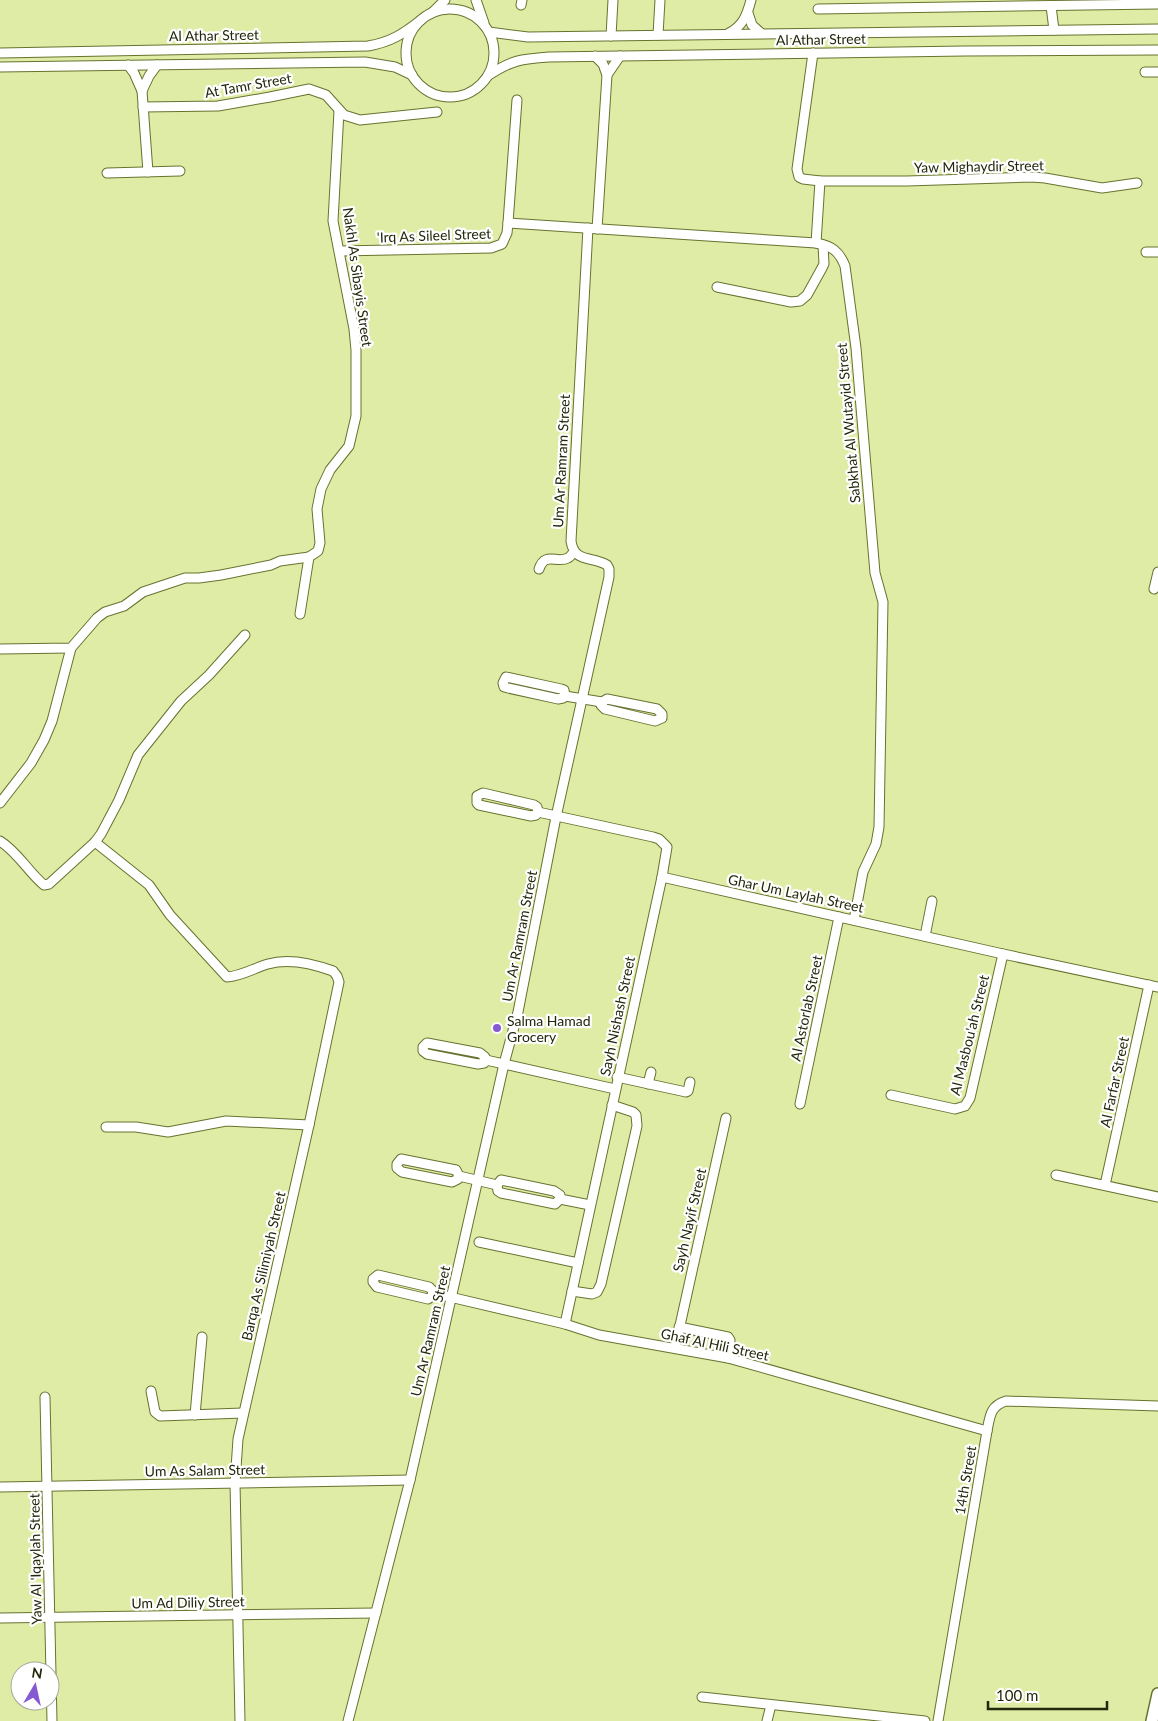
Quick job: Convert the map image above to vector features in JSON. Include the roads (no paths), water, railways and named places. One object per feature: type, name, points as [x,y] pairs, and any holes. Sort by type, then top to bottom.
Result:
[{"type":"main road","points":[[1152,1721],[1158,1694]]},
{"type":"street","points":[[445,0],[432,13],[421,20],[414,29],[408,40],[406,52],[407,64],[419,84],[439,96],[450,97],[462,96],[482,84],[489,75],[493,65],[495,54],[493,42],[476,0]]},
{"type":"street","points":[[611,36],[613,0]]},
{"type":"street","points":[[658,35],[660,0]]},
{"type":"street","points":[[729,33],[740,25],[748,13],[751,0]]},
{"type":"street","points":[[818,9],[1019,3],[1051,6],[1158,4]]},
{"type":"street","points":[[1051,6],[1054,30]]},
{"type":"street","points":[[432,13],[456,9],[468,12],[488,30]]},
{"type":"street","points":[[748,13],[752,24],[761,33]]},
{"type":"street","name":"Al Athar Street","points":[[0,53],[368,46],[382,44],[397,38],[421,20]]},
{"type":"street","name":"Al Athar Street","points":[[488,30],[528,37],[1158,29]]},
{"type":"street","name":"Al Athar Street","points":[[489,75],[506,64],[515,61],[549,57],[1158,50]]},
{"type":"street","name":"Yaw Mighaydir Street","points":[[813,53],[797,169],[803,180],[907,182],[1031,177],[1102,188],[1137,184]]},
{"type":"street","points":[[595,56],[603,64],[607,75]]},
{"type":"street","points":[[607,75],[620,56]]},
{"type":"street","points":[[0,67],[365,62],[395,67],[412,75]]},
{"type":"street","points":[[128,65],[139,81],[142,90],[148,172]]},
{"type":"street","points":[[142,90],[157,65]]},
{"type":"street","points":[[1145,72],[1158,72]]},
{"type":"street","name":"Um Ar Ramram Street","points":[[348,1721],[410,1480],[504,1064],[518,1012],[556,817],[609,577],[609,569],[603,562],[578,556],[574,552],[571,534],[592,229],[607,75]]},
{"type":"street","name":"At Tamr Street","points":[[143,107],[218,106],[309,89],[326,95],[338,111],[344,115],[360,120],[437,112]]},
{"type":"street","name":"'Irq As Sileel Street","points":[[340,251],[491,248],[502,244],[507,233],[517,100]]},
{"type":"street","name":"Nakhl As Sibayis Street","points":[[300,614],[310,557],[318,550],[320,543],[317,509],[321,489],[330,470],[348,446],[356,416],[356,350],[354,329],[333,221],[338,111]]},
{"type":"street","points":[[107,173],[180,170]]},
{"type":"street","points":[[717,287],[792,302],[800,301],[807,295],[822,268],[819,244],[820,181]]},
{"type":"street","points":[[508,223],[819,244]]},
{"type":"street","name":"Sabkhat Al Wutayid Street","points":[[819,244],[830,246],[838,251],[845,266],[858,367],[875,573],[883,602],[878,835],[876,844],[863,872],[854,920]]},
{"type":"street","points":[[1146,252],[1158,252]]},
{"type":"street","points":[[539,569],[544,560],[554,558],[562,560],[568,558],[574,552]]},
{"type":"street","points":[[0,803],[31,763],[44,740],[52,721],[70,648],[97,618],[105,612],[124,606],[143,592],[185,578],[221,575],[271,565],[280,561],[310,557]]},
{"type":"street","points":[[1154,589],[1158,572]]},
{"type":"street","points":[[0,841],[12,850],[44,885],[49,884],[95,842],[119,800],[138,755],[181,701],[245,635]]},
{"type":"street","points":[[0,649],[70,648]]},
{"type":"street","points":[[565,696],[564,690],[561,689],[510,677],[503,679],[503,683],[508,688],[558,699],[565,696],[602,702],[607,699],[658,709],[661,711],[662,718],[655,721],[605,709],[602,708],[602,702]]},
{"type":"street","name":"Sayh Nishash Street","points":[[483,793],[534,805],[537,807],[538,812],[536,815],[530,816],[482,806],[479,805],[476,799],[477,796],[483,793]]},
{"type":"street","name":"Sayh Nishash Street","points":[[538,812],[659,839],[667,847],[565,1324]]},
{"type":"street","name":"Barqa As Silimiyah Street","points":[[95,842],[149,885],[170,915],[227,977],[283,961],[326,968],[333,971],[337,976],[338,989],[309,1125],[238,1439],[235,1483],[240,1721]]},
{"type":"street","name":"Ghar Um Laylah Street","points":[[662,877],[1153,986]]},
{"type":"street","points":[[925,936],[932,901]]},
{"type":"street","name":"Al Astorlab Street","points":[[800,1104],[839,917]]},
{"type":"street","name":"Al Masbou'ah Street","points":[[891,1095],[955,1109],[965,1106],[970,1098],[1003,954]]},
{"type":"street","name":"Al Farfar Street","points":[[1106,1185],[1153,986]]},
{"type":"street","points":[[430,1043],[472,1051],[483,1054],[486,1060],[481,1065],[427,1054],[423,1051],[422,1047],[430,1043]]},
{"type":"street","points":[[486,1060],[615,1089]]},
{"type":"street","points":[[648,1084],[651,1072]]},
{"type":"street","points":[[617,1077],[686,1092],[690,1082]]},
{"type":"street","points":[[572,1292],[592,1294],[597,1292],[601,1284],[637,1126],[634,1112],[612,1105]]},
{"type":"street","name":"Sayh Nayif Street","points":[[675,1348],[726,1118]]},
{"type":"street","points":[[106,1127],[136,1127],[168,1132],[226,1121],[309,1125]]},
{"type":"street","points":[[404,1159],[456,1170],[459,1176],[458,1179],[452,1182],[402,1172],[397,1168],[397,1164],[404,1159]]},
{"type":"street","points":[[1056,1175],[1158,1197]]},
{"type":"street","points":[[459,1176],[497,1185],[501,1180],[504,1180],[554,1191],[560,1195],[560,1199],[590,1205]]},
{"type":"street","points":[[479,1242],[578,1263]]},
{"type":"street","name":"Ghaf Al Hili Street","points":[[433,1293],[428,1298],[377,1287],[373,1279],[378,1275],[391,1278],[432,1289],[433,1293],[565,1324],[598,1335],[728,1358],[987,1431]]},
{"type":"street","points":[[679,1327],[728,1337],[730,1340],[728,1358]]},
{"type":"street","points":[[195,1415],[202,1337]]},
{"type":"street","points":[[151,1390],[157,1415],[243,1413]]},
{"type":"street","name":"Yaw Al 'Iqaylah Street","points":[[45,1397],[52,1721]]},
{"type":"street","name":"14th Street","points":[[938,1721],[987,1431],[993,1410],[997,1404],[1006,1401],[1158,1406]]},
{"type":"street","name":"Um As Salam Street","points":[[0,1487],[410,1480]]},
{"type":"street","name":"Um Ad Diliy Street","points":[[0,1618],[376,1613]]},
{"type":"street","points":[[702,1697],[925,1721]]},
{"type":"street","points":[[767,1721],[771,1705]]},
{"type":"place","name":"Salma Hamad Grocery","points":[[497,1028]]}]
